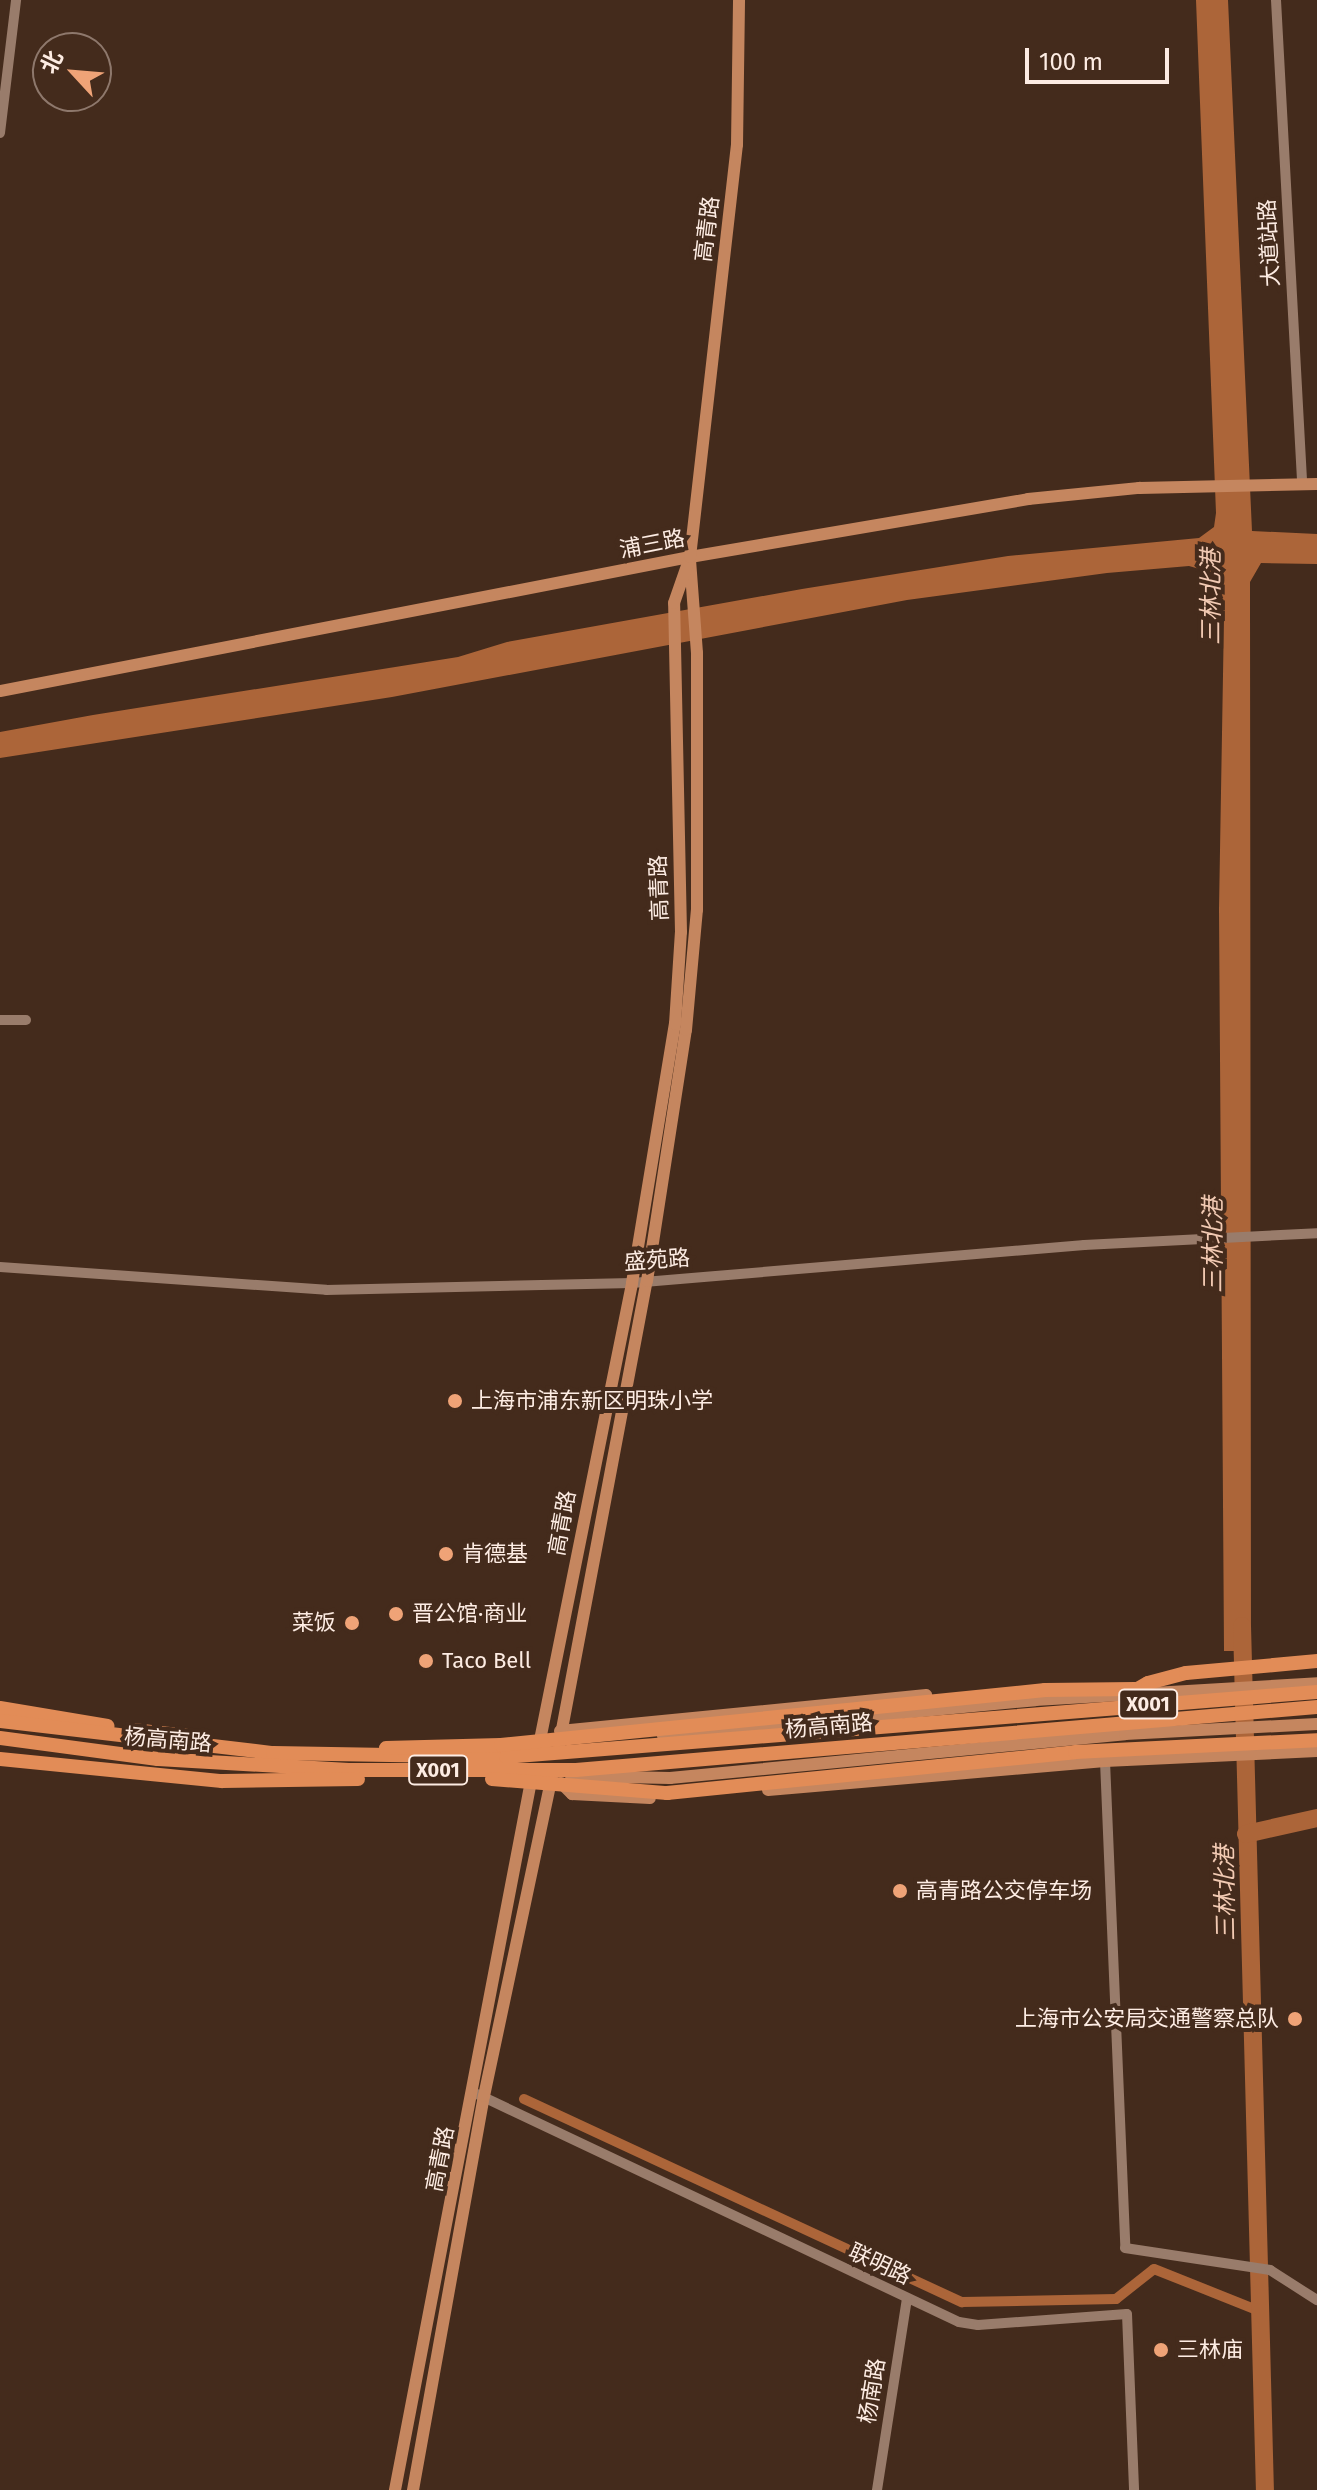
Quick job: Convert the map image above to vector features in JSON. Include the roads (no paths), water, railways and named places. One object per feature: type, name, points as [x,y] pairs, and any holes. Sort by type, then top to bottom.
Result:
[{"type":"highway","name":"X001","points":[[1135,1690],[1221,1667],[1317,1661]]},
{"type":"highway","name":"杨高南路","points":[[1266,1705],[1314,1685]]},
{"type":"highway","name":"杨高南路","points":[[273,1753],[328,1748],[501,1745],[679,1724],[1084,1690],[1135,1690]]},
{"type":"highway","name":"杨高南路","points":[[0,1740],[158,1759],[315,1768],[576,1770],[876,1737],[1076,1709],[1266,1705],[1291,1709],[1317,1707]]},
{"type":"highway","points":[[0,1708],[133,1730],[328,1748]]},
{"type":"highway","name":"杨高南路","points":[[0,1719],[273,1753],[365,1758],[579,1754],[876,1737],[1124,1729],[1220,1708]]},
{"type":"highway","name":"X001","points":[[1155,1746],[1218,1750],[1317,1740]]},
{"type":"highway","name":"杨高南路","points":[[315,1768],[358,1779],[492,1779],[667,1793],[1155,1746]]},
{"type":"highway","points":[[0,1759],[222,1781],[358,1779]]},
{"type":"main road","name":"高青路","points":[[413,2490],[527,1797],[632,1283],[662,1108],[680,958],[674,603],[690,557],[737,145],[739,0]]},
{"type":"main road","name":"浦三路","points":[[0,691],[690,557],[1028,499],[1204,486],[1317,484]]},
{"type":"main road","name":"高青路","points":[[395,2490],[478,2094],[563,1728],[647,1281],[678,1092],[696,924],[697,653],[696,599],[690,557]]},
{"type":"main road","name":"杨高南路","points":[[563,1728],[998,1689],[1035,1700]]},
{"type":"main road","name":"杨高南路","points":[[559,1746],[1035,1700],[1051,1701],[1135,1690],[1220,1708],[1266,1705],[1317,1724]]},
{"type":"main road","name":"杨高南路","points":[[1051,1701],[1076,1709]]},
{"type":"main road","name":"杨高南路","points":[[417,1775],[670,1778],[1124,1729],[1162,1731],[1220,1708]]},
{"type":"main road","name":"杨高南路","points":[[1291,1709],[1317,1714]]},
{"type":"main road","name":"杨高南路","points":[[0,1719],[250,1748],[537,1754]]},
{"type":"main road","points":[[537,1754],[563,1728]]},
{"type":"main road","points":[[533,1774],[563,1728]]},
{"type":"main road","name":"杨高南路","points":[[1124,1729],[1155,1746]]},
{"type":"main road","name":"杨高南路","points":[[0,1740],[169,1763],[417,1775],[533,1774]]},
{"type":"main road","points":[[533,1774],[559,1746]]},
{"type":"main road","name":"杨高南路","points":[[1137,1748],[1187,1759]]},
{"type":"main road","name":"X001","points":[[1105,1761],[1187,1759],[1218,1750],[1265,1755],[1317,1751]]},
{"type":"main road","name":"杨高南路","points":[[552,1776],[572,1794],[661,1799],[1105,1761]]},
{"type":"main road","points":[[506,1775],[523,1782],[527,1797]]},
{"type":"street","points":[[0,133],[16,0]]},
{"type":"street","name":"大道站路","points":[[1276,0],[1302,484]]},
{"type":"street","points":[[0,1020],[26,1020]]},
{"type":"street","name":"盛苑路","points":[[0,1267],[326,1290],[632,1283],[1317,1233]]},
{"type":"street","points":[[1105,1761],[1122,2237],[1125,2248],[1270,2270],[1317,2300]]},
{"type":"street","name":"联明路","points":[[478,2094],[907,2299],[978,2325],[1127,2314],[1134,2490]]},
{"type":"street","name":"杨南路","points":[[877,2490],[907,2299]]},
{"type":"waterway","name":"三林北港","points":[[1242,1626],[1265,2490]]},
{"type":"waterway","points":[[1246,1834],[1317,1818]]},
{"type":"waterway","points":[[524,2099],[962,2302],[1116,2299],[1154,2269],[1257,2310]]},
{"type":"place","name":"上海市浦东新区明珠小学","points":[[455,1401]]},
{"type":"place","name":"肯德基","points":[[446,1554]]},
{"type":"place","name":"晋公馆·商业","points":[[396,1614]]},
{"type":"place","name":"菜饭","points":[[352,1623]]},
{"type":"place","name":"Taco Bell","points":[[426,1661]]},
{"type":"place","name":"高青路公交停车场","points":[[900,1891]]},
{"type":"place","name":"上海市公安局交通警察总队","points":[[1295,2019]]},
{"type":"place","name":"三林庙","points":[[1161,2350]]}]
